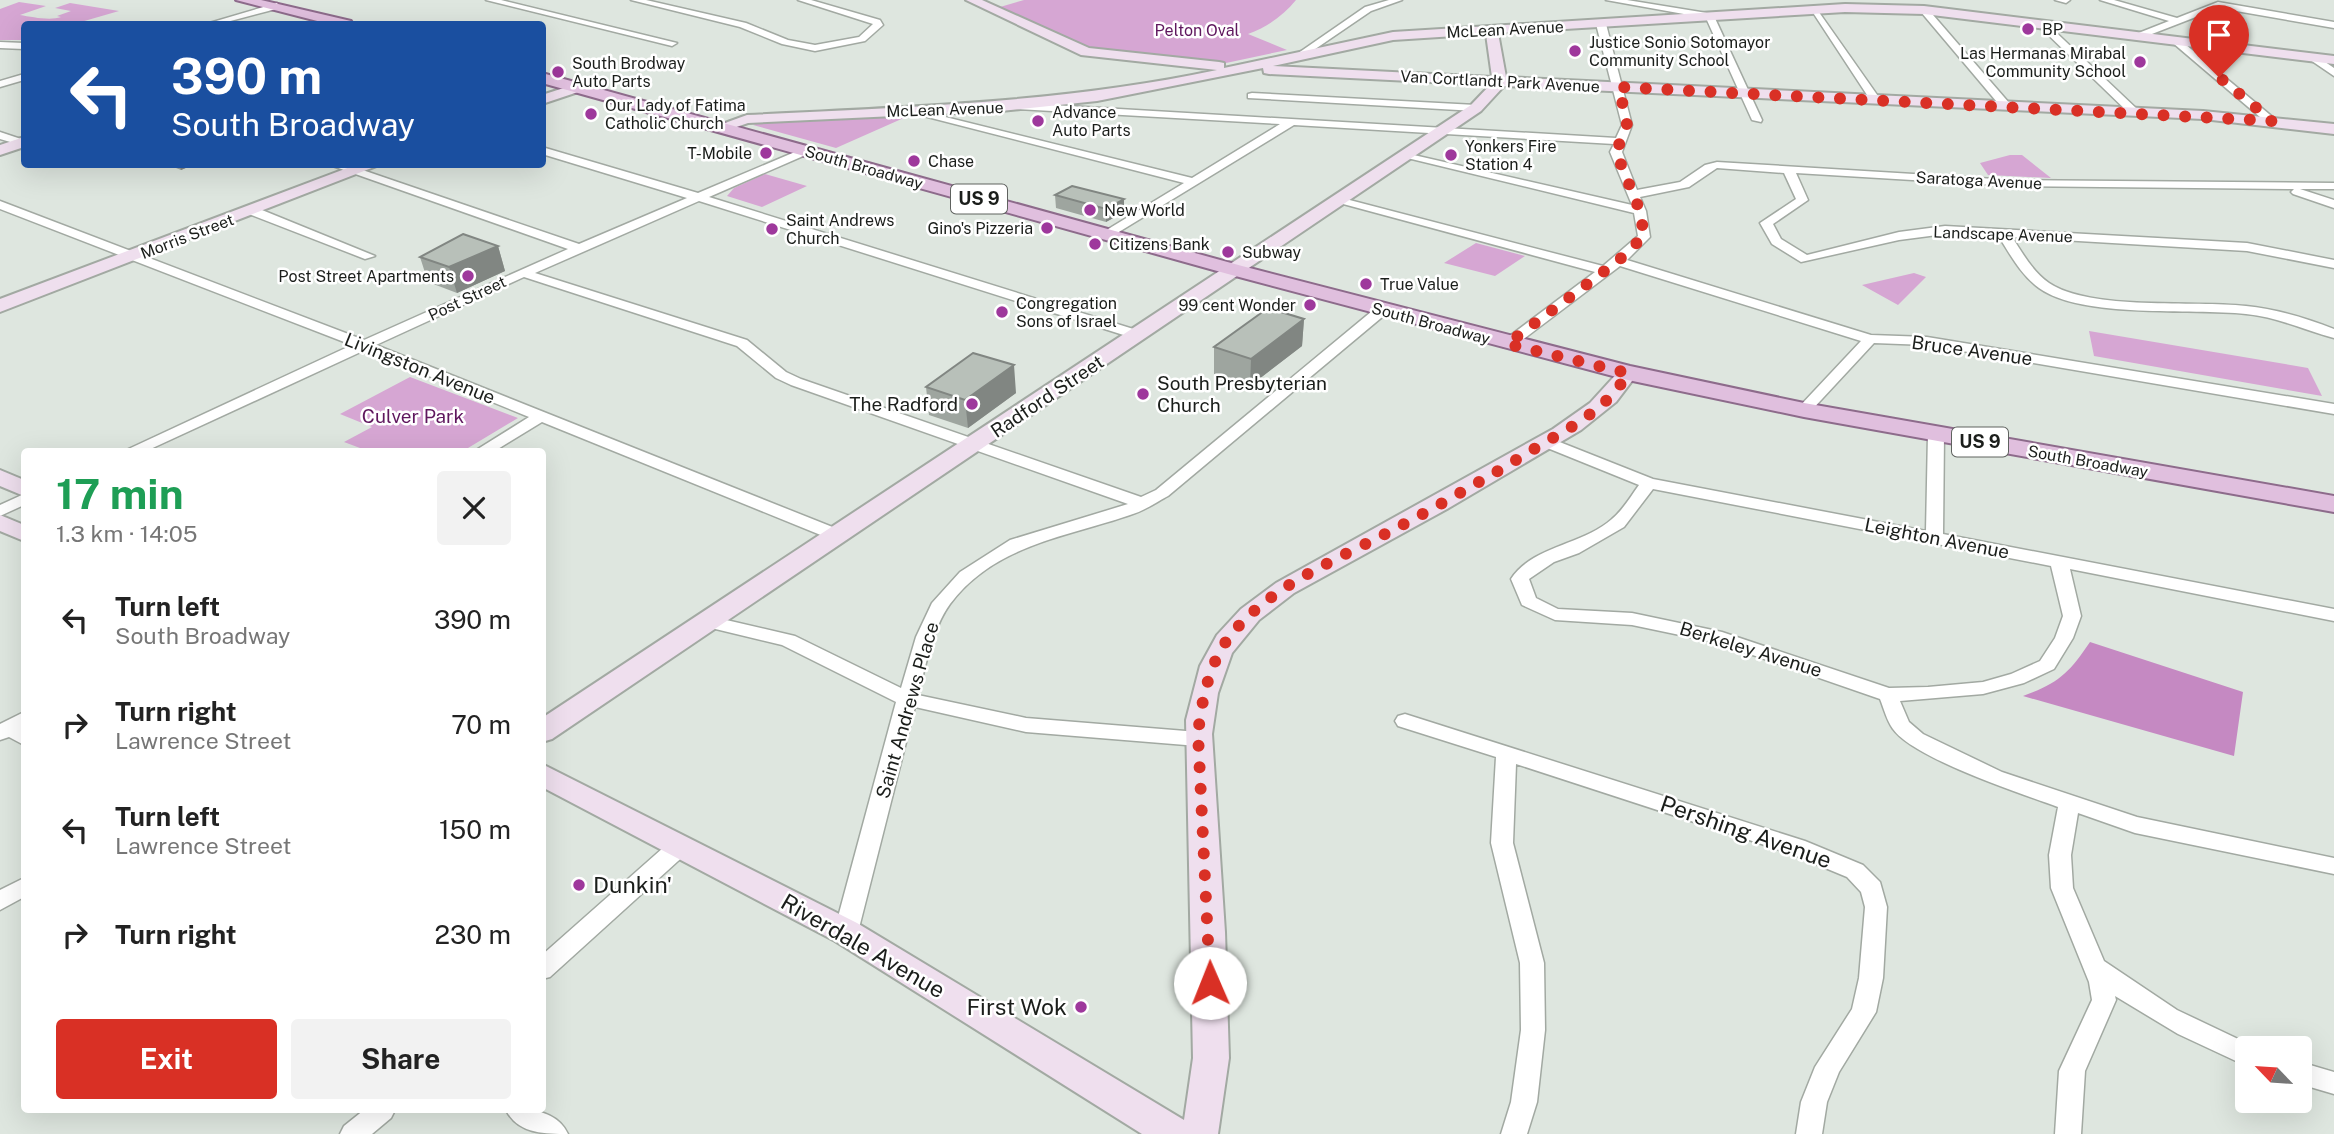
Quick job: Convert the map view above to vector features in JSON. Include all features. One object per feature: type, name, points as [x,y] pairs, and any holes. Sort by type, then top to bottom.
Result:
[{"type":"main road","points":[[243,0],[334,21]]},
{"type":"main road","name":"South Broadway","points":[[546,79],[1507,344],[1628,373],[1804,410],[2334,504]]},
{"type":"street","points":[[490,0],[672,43]]},
{"type":"street","points":[[635,0],[743,25],[800,46],[839,45],[862,39],[875,30],[877,22],[802,0]]},
{"type":"street","name":"Van Cortlandt Park Avenue","points":[[972,0],[1086,52],[1134,59],[1242,68],[1500,82],[2134,112],[2272,121],[2334,129]]},
{"type":"street","points":[[1302,54],[1368,9],[1388,0],[1398,0]]},
{"type":"street","points":[[1610,0],[1710,16],[1757,120]]},
{"type":"street","points":[[1829,0],[1852,4]]},
{"type":"street","points":[[2059,0],[2066,0]]},
{"type":"street","points":[[2104,0],[2175,20]]},
{"type":"street","name":"McLean Avenue","points":[[717,126],[747,119],[1014,106],[1130,92],[1393,36],[1813,9],[1852,4],[1924,10],[2334,60]]},
{"type":"street","points":[[2139,36],[2218,5],[2334,25]]},
{"type":"street","points":[[222,21],[277,6]]},
{"type":"street","points":[[1813,9],[1875,99]]},
{"type":"street","points":[[1924,10],[2006,106]]},
{"type":"street","points":[[2118,33],[2160,16]]},
{"type":"street","points":[[1507,344],[1618,261],[1644,236],[1640,211],[1616,152],[1627,125],[1601,23]]},
{"type":"street","points":[[2042,24],[2134,112]]},
{"type":"street","points":[[1491,29],[1500,82]]},
{"type":"street","points":[[2176,41],[2272,121]]},
{"type":"street","points":[[0,44],[21,46]]},
{"type":"street","points":[[2312,57],[2334,73]]},
{"type":"street","points":[[0,84],[21,78]]},
{"type":"street","name":"Radford Street","points":[[546,729],[1476,108],[1500,82]]},
{"type":"street","points":[[546,99],[576,88]]},
{"type":"street","points":[[1252,96],[1476,108]]},
{"type":"street","points":[[1014,106],[1620,141]]},
{"type":"street","points":[[909,111],[1193,182]]},
{"type":"street","points":[[1109,234],[1292,122]]},
{"type":"street","points":[[0,135],[21,142]]},
{"type":"street","points":[[0,150],[21,144]]},
{"type":"street","points":[[546,151],[931,268],[1138,335]]},
{"type":"street","name":"Post Street","points":[[139,448],[523,272],[806,151]]},
{"type":"street","points":[[1405,156],[1640,211]]},
{"type":"street","name":"Saratoga Avenue","points":[[1633,194],[1658,192],[1699,179],[1709,167],[1717,165],[2012,183],[2334,186]]},
{"type":"street","points":[[343,168],[578,248]]},
{"type":"street","name":"Morris Street","points":[[0,306],[364,168]]},
{"type":"street","name":"Landscape Avenue","points":[[1789,170],[1802,200],[1766,223],[1771,238],[1777,244],[1806,259],[1918,232],[2003,233],[2247,247],[2334,264]]},
{"type":"street","points":[[2279,186],[2334,204]]},
{"type":"street","points":[[1338,201],[1605,271]]},
{"type":"street","name":"Livingston Avenue","points":[[0,205],[364,345],[839,536]]},
{"type":"street","points":[[253,211],[369,256]]},
{"type":"street","points":[[2003,233],[2032,275],[2058,294],[2091,301],[2246,310],[2295,319],[2334,334]]},
{"type":"street","name":"Bruce Avenue","points":[[1618,261],[1870,339],[1927,341],[2334,409]]},
{"type":"street","points":[[523,272],[742,343],[781,375],[793,381],[1144,504]]},
{"type":"street","name":"Saint Andrews Place","points":[[846,932],[907,698],[932,619],[952,589],[966,576],[1025,541],[1144,504],[1162,493],[1382,310]]},
{"type":"street","points":[[1804,410],[1870,339]]},
{"type":"street","points":[[1200,1134],[1211,1058],[1209,932],[1198,739],[1201,702],[1219,653],[1255,608],[1290,584],[1451,499],[1546,442],[1608,401],[1628,373]]},
{"type":"street","points":[[488,448],[541,416]]},
{"type":"street","points":[[1934,537],[1936,434]]},
{"type":"street","name":"Leighton Avenue","points":[[1546,442],[1649,483],[2334,615]]},
{"type":"street","points":[[0,477],[21,488]]},
{"type":"street","name":"Berkeley Avenue","points":[[1649,483],[1618,523],[1573,549],[1548,558],[1525,571],[1520,579],[1528,601],[1555,614],[1632,619],[1722,638],[1888,695],[1983,688],[2017,679],[2047,665],[2064,638],[2072,616],[2059,562]]},
{"type":"street","points":[[0,511],[21,500]]},
{"type":"street","points":[[0,522],[21,532]]},
{"type":"street","points":[[709,622],[788,640],[907,698],[1026,725],[1198,739]]},
{"type":"street","points":[[1888,695],[1901,726],[1916,739],[1996,777],[2068,804],[2175,835],[2334,866]]},
{"type":"street","name":"Pershing Avenue","points":[[1405,721],[1797,847],[1855,871],[1872,888],[1876,906],[1871,978],[1864,1012],[1828,1067],[1814,1102],[1809,1134]]},
{"type":"street","points":[[1506,753],[1502,842],[1532,963],[1532,1030],[1524,1102],[1514,1134]]},
{"type":"street","name":"Riverdale Avenue","points":[[546,776],[846,932],[1174,1134]]},
{"type":"street","points":[[2068,804],[2060,855],[2062,888],[2094,965],[2104,1000],[2072,1071],[2068,1134]]},
{"type":"street","points":[[546,966],[680,846]]},
{"type":"street","points":[[0,901],[21,889]]},
{"type":"street","points":[[2094,965],[2131,997],[2163,1016],[2235,1049]]},
{"type":"street","points":[[2312,1077],[2334,1083]]},
{"type":"street","points":[[352,1134],[378,1113]]},
{"type":"street","points":[[524,1113],[555,1134]]},
{"type":"green space","name":"Pelton Oval","points":[[1024,0],[1296,0],[1274,20],[1248,34],[1287,50],[1226,63],[1116,54],[1086,48],[1000,7]]},
{"type":"green space","points":[[19,2],[46,6],[20,15],[52,19],[71,11],[55,8],[70,3],[119,11],[84,21],[21,21],[21,40],[0,40],[0,9]]},
{"type":"green space","points":[[906,117],[836,148],[753,125],[761,122]]},
{"type":"green space","points":[[2010,155],[2022,155],[2051,178],[1988,175],[1980,163]]},
{"type":"green space","points":[[765,174],[807,186],[762,207],[727,196],[734,188]]},
{"type":"green space","points":[[1476,243],[1525,256],[1495,276],[1444,263]]},
{"type":"green space","points":[[1914,273],[1926,277],[1898,305],[1862,285]]},
{"type":"green space","points":[[2089,331],[2308,368],[2322,396],[2094,356]]},
{"type":"green space","name":"Culver Park","points":[[410,377],[518,418],[468,448],[360,448],[344,442],[372,427],[340,414]]},
{"type":"shaded area","points":[[2090,642],[2243,692],[2234,756],[2023,696],[2062,676]]},
{"type":"building","points":[[1072,186],[1124,199],[1106,209],[1055,195]]},
{"type":"building","points":[[463,234],[498,246],[449,267],[420,257]]},
{"type":"building","points":[[1268,308],[1304,319],[1251,359],[1214,347]]},
{"type":"building","points":[[973,353],[1014,365],[965,400],[926,387]]},
{"type":"place","name":"BP","points":[[2028,29]]},
{"type":"place","name":"Justice Sonio Sotomayor Community School","points":[[1575,51]]},
{"type":"place","name":"Las Hermanas Mirabal Community School","points":[[2140,62]]},
{"type":"place","name":"South Brodway Auto Parts","points":[[558,72]]},
{"type":"place","name":"Our Lady of Fatima Catholic Church","points":[[591,114]]},
{"type":"place","name":"Advance Auto Parts","points":[[1038,121]]},
{"type":"place","name":"T-Mobile","points":[[766,153]]},
{"type":"place","name":"Yonkers Fire Station 4","points":[[1451,155]]},
{"type":"place","name":"Chase","points":[[914,161]]},
{"type":"place","name":"New World","points":[[1090,210]]},
{"type":"place","name":"Gino's Pizzeria","points":[[1047,228]]},
{"type":"place","name":"Saint Andrews Church","points":[[772,229]]},
{"type":"place","name":"Citizens Bank","points":[[1095,244]]},
{"type":"place","name":"Subway","points":[[1228,252]]},
{"type":"place","name":"Post Street Apartments","points":[[468,276]]},
{"type":"place","name":"True Value","points":[[1366,284]]},
{"type":"place","name":"99 cent Wonder","points":[[1310,305]]},
{"type":"place","name":"Congregation Sons of Israel","points":[[1002,312]]},
{"type":"place","name":"South Presbyterian Church","points":[[1143,394]]},
{"type":"place","name":"The Radford","points":[[972,404]]},
{"type":"place","name":"Dunkin'","points":[[579,885]]},
{"type":"place","name":"First Wok","points":[[1081,1007]]},
{"type":"route","points":[[1210,983],[1198,734],[1201,702],[1219,653],[1233,632],[1255,608],[1290,584],[1451,499],[1580,422],[1608,401],[1622,384],[1628,373],[1507,344],[1618,261],[1644,236],[1640,211],[1616,152],[1627,125],[1619,87],[2203,115],[2272,121],[2219,77]]}]
